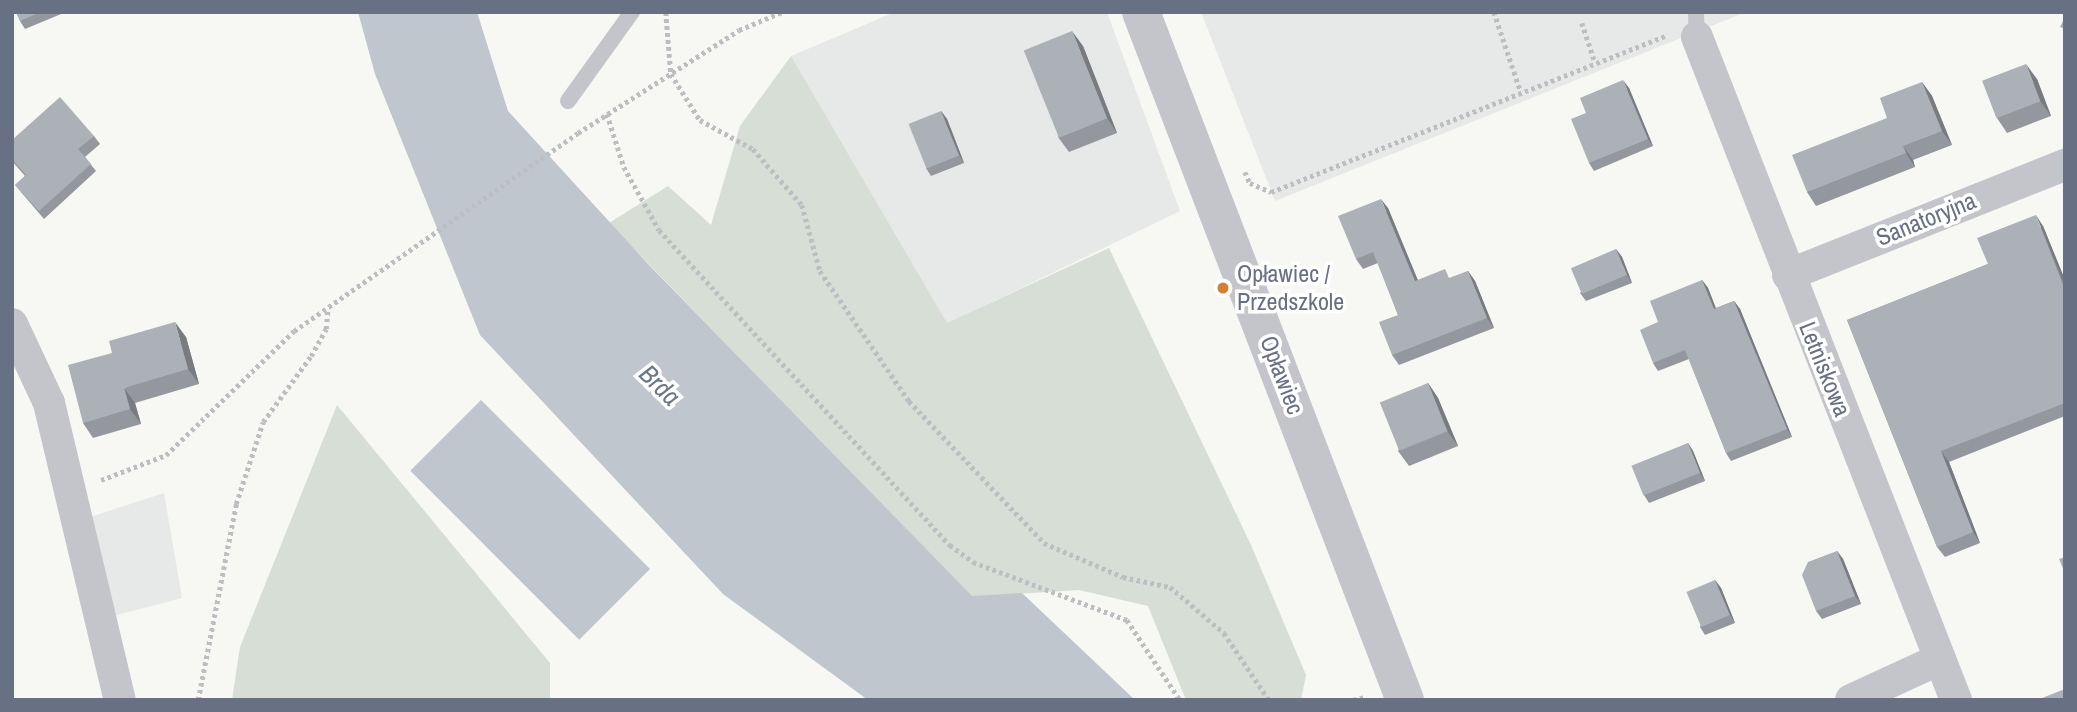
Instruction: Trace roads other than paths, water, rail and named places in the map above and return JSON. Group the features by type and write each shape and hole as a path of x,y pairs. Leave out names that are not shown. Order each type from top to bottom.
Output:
{"street":[{"name":"Opławiec","path":"1141,12 1405,700"},
{"name":"Letniskowa","path":"1695,26 1788,275 1956,700"},
{"name":"Sanatoryjna","path":"1788,275 2065,165"},
{"path":"12,324 21,366 49,403 120,700"},
{"path":"1852,700 1940,660"}],"lane":[{"path":"568,101 632,12"}],"water":[{"name":"Brda","path":"358,12 477,12 508,111 649,265 972,596 1022,593 1135,700 868,700 723,594 480,335 375,74"},
{"path":"481,400 650,569 579,640 410,471"}],"place":[{"name":"Opławiec / Przedszkole","path":"1223,288"}]}
